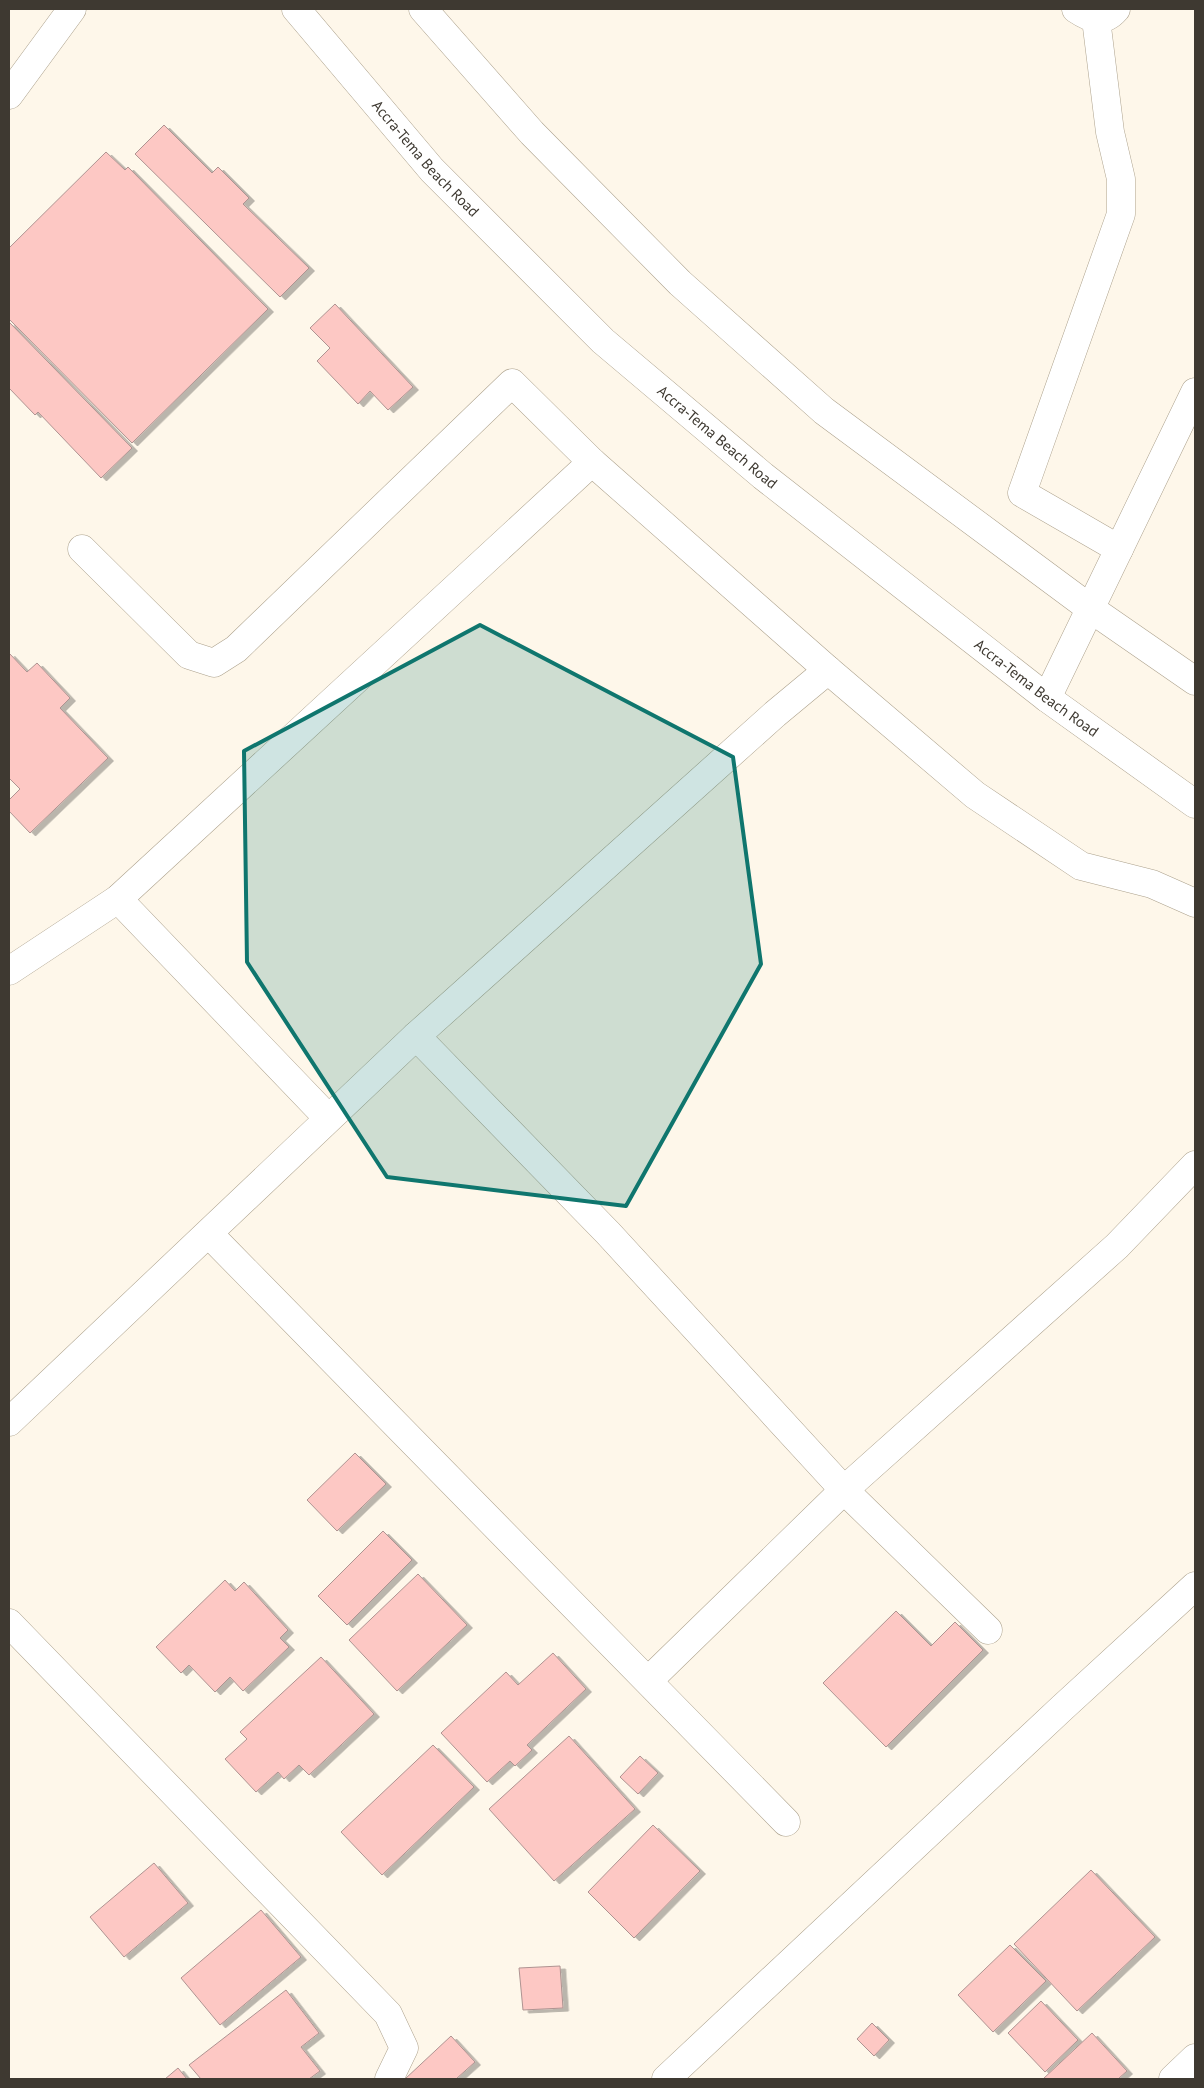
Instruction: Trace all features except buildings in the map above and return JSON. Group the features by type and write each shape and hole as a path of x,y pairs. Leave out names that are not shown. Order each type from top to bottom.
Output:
{"street":[{"path":"9,95 72,9"},
{"name":"Accra-Tema Beach Road","path":"296,9 432,170 603,341 763,476 1047,698 1195,804"},
{"path":"423,9 532,133 688,289 824,411 1091,609 1195,681"},
{"path":"1096,12 1110,132 1121,179 1121,214 1022,493 1119,550"},
{"path":"82,550 189,655 214,662 236,649 512,383 592,462 828,670 975,794 1081,866 1152,884 1195,902"},
{"path":"1047,698 1195,392"},
{"path":"9,970 118,898 592,462"},
{"path":"9,1422 416,1036 775,714 828,670"},
{"path":"118,898 328,1118"},
{"path":"416,1036 608,1233 844,1490 988,1630"},
{"path":"649,1680 844,1490 1116,1246 1195,1165"},
{"path":"209,1234 649,1680 786,1822"},
{"path":"666,2079 1195,1586"},
{"path":"9,1623 388,2014 404,2048 389,2079"},
{"path":"1173,2079 1195,2058"}],"highlighted area":[{"path":"480,625 733,757 761,964 626,1206 387,1177 247,962 244,751"}]}
